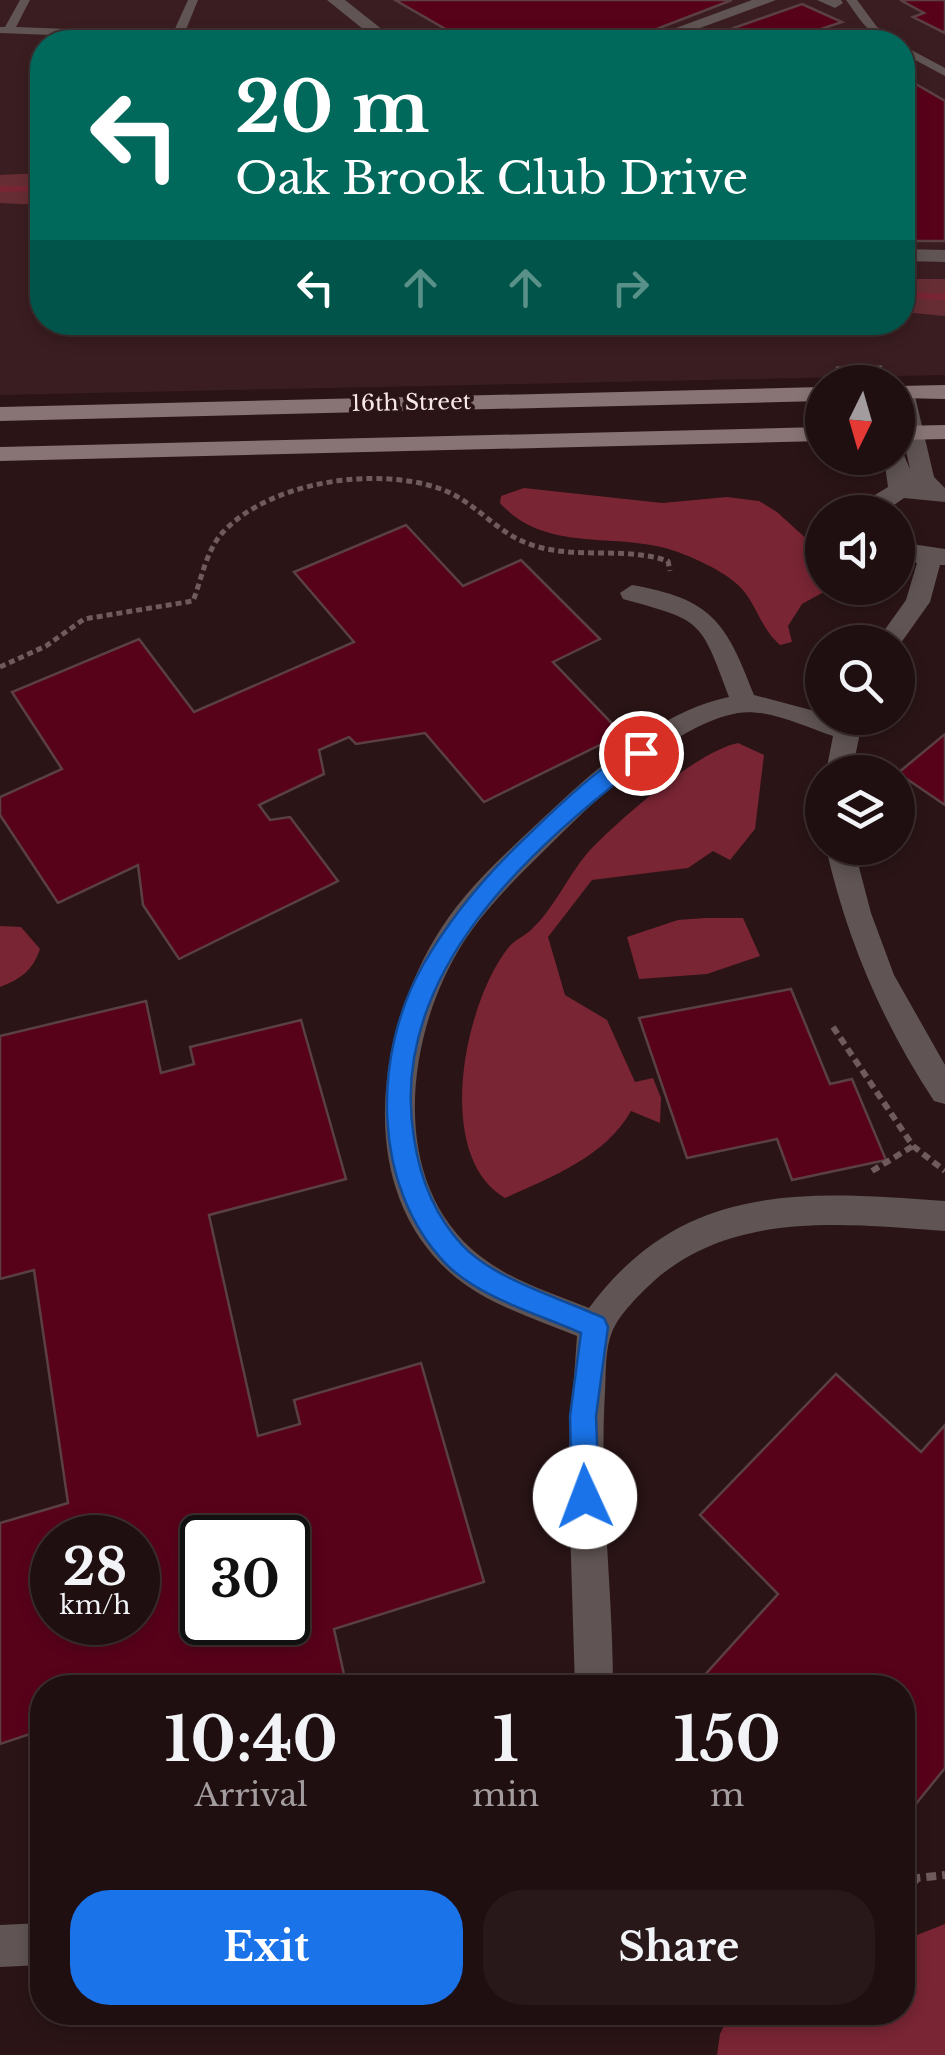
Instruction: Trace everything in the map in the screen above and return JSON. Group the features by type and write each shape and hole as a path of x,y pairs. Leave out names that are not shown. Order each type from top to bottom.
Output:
{"street":[{"path":"335,0 374,30"},
{"path":"682,30 768,0"},
{"path":"915,255 945,256"},
{"path":"915,392 945,392"},
{"name":"16th Street","path":"0,414 805,394"},
{"path":"915,433 945,432"},
{"name":"16th Street","path":"0,454 805,434"},
{"path":"915,459 922,478 939,493"},
{"path":"899,491 900,475"},
{"path":"888,495 899,491 939,493"},
{"path":"902,625 937,570"},
{"path":"632,593 667,598 695,610 711,625 744,703"},
{"path":"595,1327 482,1276 455,1255 418,1203 406,1166 398,1112 408,1040 431,972 498,876 576,802 661,738 702,717 744,703 805,715"},
{"path":"844,865 860,931 874,964 906,1030 945,1091"},
{"path":"593,1675 583,1416 595,1327 614,1295 633,1274 692,1233 771,1214 822,1208 945,1216"},
{"path":"0,1946 30,1945"}],"lane":[{"path":"4,30 25,0"},
{"path":"180,30 193,0"},
{"path":"844,1 875,30"},
{"path":"4,30 30,31"},
{"path":"915,56 945,72"},
{"path":"931,65 945,60"}],"path":[{"path":"0,667 46,646 84,619 193,601 212,547 241,516 270,499 340,482 430,484 469,504 502,533 534,547 583,553 633,552 662,558 668,561 671,574 667,598"},
{"path":"833,1027 913,1146 945,1171"},
{"path":"863,1175 890,1164 913,1146"},
{"path":"915,1881 945,1875"}],"shaded area":[{"path":"0,0 945,0 945,375 915,376 915,365 805,365 805,378 0,395"},
{"path":"30,174 30,204 0,203 0,175"},
{"path":"915,279 945,279 945,316 915,313"},
{"path":"524,488 662,503 727,497 759,501 805,538 805,602 788,626 792,642 780,645 746,594 720,572 664,548 542,530 520,520 500,503 501,496"},
{"path":"738,743 764,755 755,829 730,860 713,851 688,868 592,880 548,937 565,995 607,1020 635,1082 653,1078 661,1098 660,1123 631,1111 592,1153 505,1198 483,1177 469,1149 463,1115 469,1041 492,973 510,945 541,920 583,858 604,836 682,772"},
{"path":"743,918 760,956 707,974 639,979 627,937 678,920"},
{"path":"0,926 21,927 40,949 25,973 0,987"},
{"path":"945,1924 945,2055 717,2055 724,2025 915,2025 915,1936"}],"building":[{"path":"395,0 732,0 654,30 447,30"},
{"path":"900,0 945,0 945,33 913,17 924,13"},
{"path":"802,4 842,22 818,30 728,30"},
{"path":"915,84 945,101 945,241 915,241"},
{"path":"406,525 463,586 521,560 600,639 553,662 622,734 484,802 425,733 356,744 349,737 319,750 324,774 259,805 270,820 290,817 338,881 179,959 143,905 138,865 58,903 0,815 0,797 62,769 12,692 139,639 194,712 354,642 294,572"},
{"path":"945,734 945,805 915,785 915,759"},
{"path":"791,989 830,1084 852,1079 886,1160 792,1180 777,1139 687,1158 639,1018"},
{"path":"146,1001 161,1073 194,1064 190,1047 301,1020 346,1179 209,1215 258,1436 300,1424 294,1400 421,1363 484,1582 334,1629 344,1675 30,1675 30,1734 0,1744 0,1523 68,1503 34,1270 0,1279 0,1036"},
{"path":"836,1374 921,1452 945,1425 945,1768 915,1805 915,1675 705,1675 778,1594 700,1515"}],"waterway":[{"path":"0,189 30,189"},
{"path":"915,296 945,297"}],"route":[{"path":"585,1497 583,1416 595,1327 482,1276 455,1255 433,1228 418,1203 406,1166 398,1112 400,1079 416,1007 431,972 473,907 498,876 576,802 641,753"}]}
